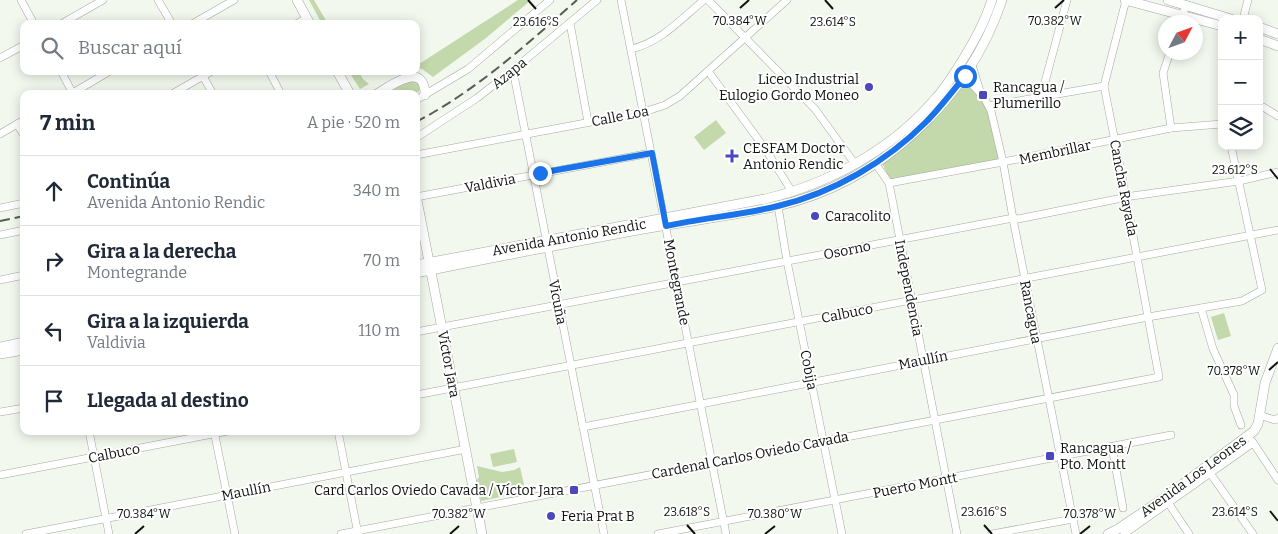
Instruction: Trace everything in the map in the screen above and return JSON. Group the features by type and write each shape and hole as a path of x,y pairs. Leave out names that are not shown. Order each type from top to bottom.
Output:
{"main road":[{"path":"297,0 308,20"},
{"name":"Avenida Antonio Rendic","path":"665,222 790,193 825,179 856,164 871,154 919,116 936,99 979,32 992,0"},
{"name":"Avenida Antonio Rendic","path":"420,266 430,266 665,222 778,206 829,188 875,163 909,138 926,122 972,65 988,38 1002,0"},
{"path":"1126,0 1175,15"},
{"path":"1173,1 1218,15"},
{"path":"1203,23 1218,25"},
{"path":"1263,28 1278,34"},
{"path":"1263,40 1278,46"},
{"path":"339,75 348,90"},
{"path":"384,90 409,77 422,81 425,86 425,95"},
{"name":"Víctor Jara","path":"420,217 482,534"},
{"name":"Avenida Antonio Rendic","path":"420,271 430,266"},
{"path":"0,347 20,343"},
{"name":"Avenida Los Leones","path":"1108,534 1251,440 1258,424 1265,383 1278,348"},
{"path":"0,354 20,351"}],"street":[{"path":"21,0 32,20"},
{"path":"68,20 103,0"},
{"path":"158,0 170,20"},
{"path":"199,20 234,0"},
{"name":"Azapa","path":"420,135 477,98 597,0"},
{"name":"Montegrande","path":"621,0 726,534"},
{"path":"631,49 654,41 704,0"},
{"path":"708,0 815,109 856,164"},
{"name":"Calle Loa","path":"420,154 644,112 665,105 708,71 786,0"},
{"path":"1041,97 1067,0"},
{"name":"Cancha Rayada","path":"1126,0 1104,86 1159,377"},
{"path":"1244,15 1248,0"},
{"name":"Azapa","path":"420,98 472,66 548,1"},
{"path":"1172,13 1173,1"},
{"path":"1182,15 1186,5"},
{"path":"570,23 588,122"},
{"path":"0,58 20,47"},
{"name":"Avenida Antonio Rendic","path":"965,76 963,68 966,54"},
{"path":"1167,60 1163,73 1171,128"},
{"name":"Rancagua","path":"972,65 981,94"},
{"name":"Vicuña","path":"513,70 604,534"},
{"path":"708,71 766,150 789,187 790,193"},
{"path":"63,75 70,90"},
{"path":"77,90 103,75"},
{"path":"178,90 200,75"},
{"path":"203,75 211,90"},
{"path":"271,75 279,90"},
{"name":"Rancagua","path":"965,76 990,106 1003,162 1036,338 1076,534"},
{"path":"990,106 1104,86"},
{"path":"1263,108 1278,116"},
{"path":"0,134 20,123"},
{"name":"Membrillar","path":"889,183 1171,128 1218,124"},
{"path":"1232,150 1252,236"},
{"name":"Valdivia","path":"420,196 652,153"},
{"name":"Independencia","path":"875,163 889,183 957,534"},
{"name":"Osorno","path":"420,331 1126,197 1239,181 1278,172"},
{"path":"0,208 20,204"},
{"name":"Cobija","path":"778,206 787,261 842,534"},
{"name":"Calbuco","path":"420,394 1278,230"},
{"path":"0,235 20,231"},
{"name":"Maullín","path":"583,427 1036,338 1242,301 1262,290 1252,236"},
{"path":"0,280 20,276"},
{"path":"1201,308 1213,349 1234,395 1234,406 1241,425"},
{"name":"Cardenal Carlos Oviedo Cavada","path":"341,534 358,533 712,462 1159,377"},
{"path":"0,412 20,409"},
{"path":"1260,415 1275,420 1278,418"},
{"path":"90,435 109,534"},
{"name":"Calbuco","path":"0,475 200,435"},
{"path":"215,435 235,534"},
{"path":"339,435 358,533"},
{"name":"Puerto Montt","path":"658,534 1171,435"},
{"path":"1251,440 1278,480"},
{"name":"Avenida Los Leones","path":"1124,534 1169,504 1251,440"},
{"path":"1112,447 1124,508"},
{"name":"Maullín","path":"26,534 466,449"},
{"path":"1210,473 1253,534"},
{"path":"1169,504 1189,534"},
{"path":"992,534 1073,519"}],"green space":[{"path":"309,0 314,0 326,20 320,20"},
{"path":"518,0 531,0 486,38 433,77 420,69 420,63"},
{"path":"351,75 360,75 369,84 360,89"},
{"path":"408,80 418,82 419,85 419,90 392,90"},
{"path":"965,80 987,107 1000,160 890,180 882,163"},
{"path":"716,120 726,133 704,150 694,137"},
{"path":"1224,313 1231,336 1218,340 1211,317"},
{"path":"514,449 517,462 493,467 490,454"},
{"path":"477,466 502,472 520,467 524,492 481,501 477,480 479,477"}],"railway":[{"path":"420,120 460,96 500,66 577,0"},
{"path":"0,221 20,217"}],"place":[{"name":"Liceo Industrial Eulogio Gordo Moneo","path":"869,87"},
{"name":"Rancagua / Plumerillo","path":"983,95"},
{"name":"CESFAM Doctor Antonio Rendic","path":"732,156"},
{"name":"Caracolito","path":"815,216"},
{"name":"Rancagua / Pto. Montt","path":"1050,456"},
{"name":"Card Carlos Oviedo Cavada / Víctor Jara","path":"574,490"},
{"name":"Feria Prat B","path":"551,516"}],"route":[{"path":"540,173 652,153 666,226 778,206 843,182 875,163 909,138 926,122 965,76"}]}
